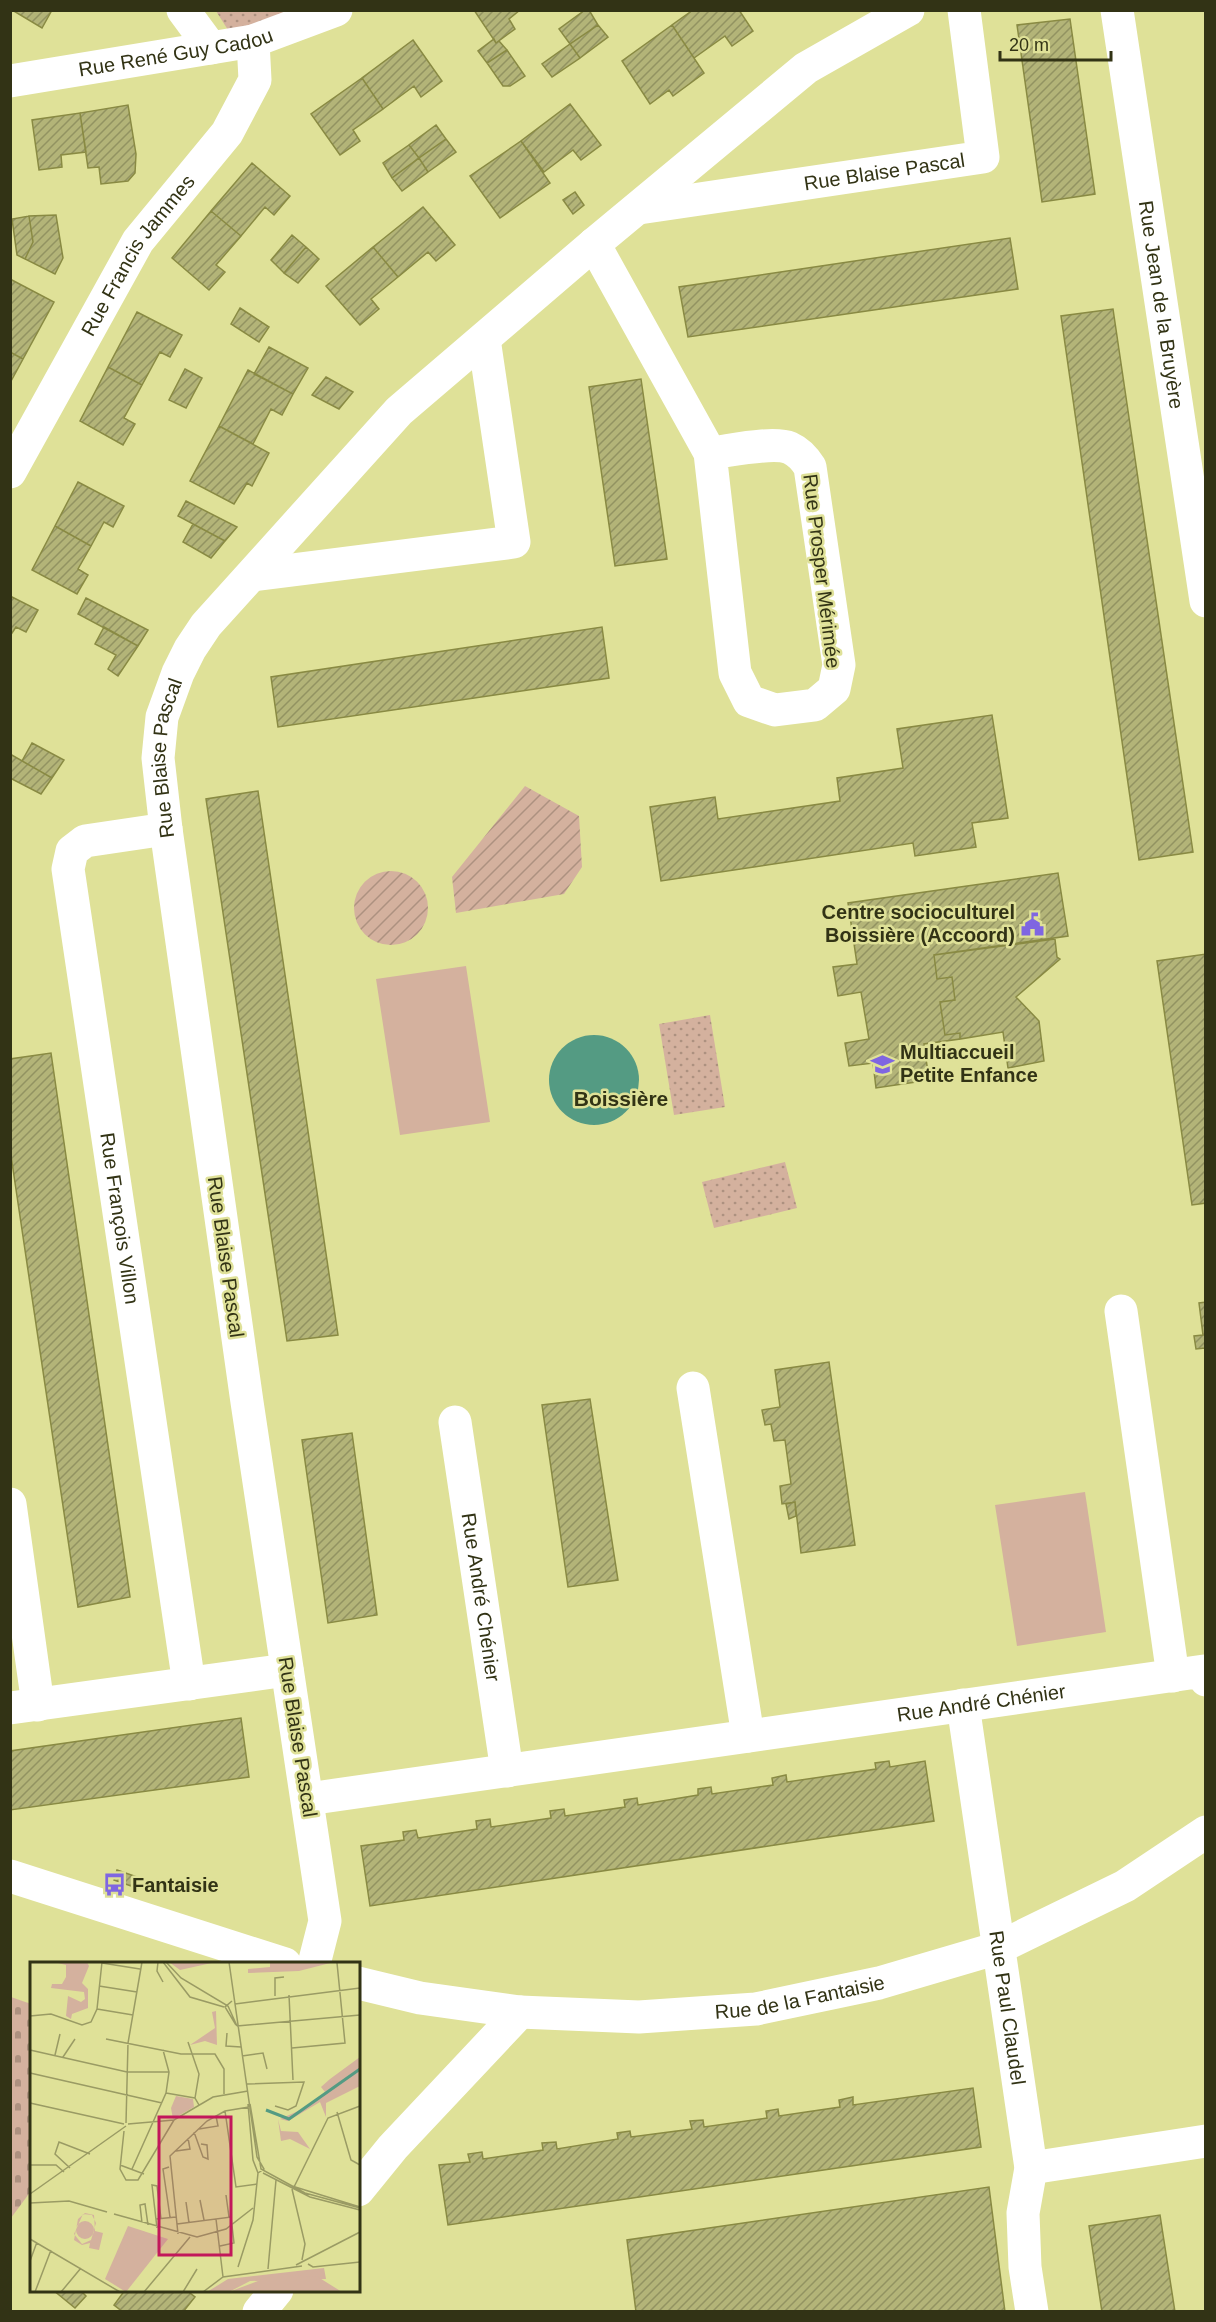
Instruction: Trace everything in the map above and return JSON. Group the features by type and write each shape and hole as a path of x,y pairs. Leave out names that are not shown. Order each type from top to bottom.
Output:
{"street":[{"path":"183,10 211,48"},
{"name":"Rue René Guy Cadou","path":"10,81 253,41 336,10"},
{"name":"Rue Blaise Pascal","path":"315,1962 325,1921 166,830 158,758 162,717 178,674 190,649 206,625 399,411 594,244 806,68 908,10"},
{"name":"Rue Blaise Pascal","path":"639,208 983,157 964,10"},
{"name":"Rue Jean de la Bruyère","path":"1117,10 1206,601"},
{"name":"Rue Francis Jammes","path":"10,472 138,240 226,133 255,80 253,41"},
{"name":"Rue Prosper Mérimée","path":"594,244 710,453 735,674 749,701 775,710 815,705 834,690 839,665 810,467 803,456 789,447 774,446 710,453"},
{"path":"253,575 514,542 484,339"},
{"name":"Rue François Villon","path":"166,830 85,841 72,851 68,869 189,1684"},
{"path":"1121,1311 1173,1676"},
{"path":"693,1388 748,1736"},
{"name":"Rue André Chénier","path":"455,1422 507,1771"},
{"path":"10,1504 24,1706 287,1670"},
{"name":"Rue André Chénier","path":"308,1799 1204,1671 1206,1680"},
{"name":"Rue Paul Claudel","path":"963,1705 1031,2168 1023,2213 1025,2267 1032,2312"},
{"name":"Rue de la Fantaisie","path":"360,1983 420,1998 520,2012 639,2017 756,2009 879,1983 998,1948 1125,1886 1206,1832"},
{"path":"10,1876 281,1962"},
{"path":"360,2188 393,2147 520,2012"},
{"path":"1031,2168 1206,2141"},
{"path":"260,2312 275,2292"}],"green space":[{"path":"216,11 335,11 228,30"},
{"path":"525,786 579,816 582,867 564,894 456,913 452,877"},
{"path":"391,871 405,874 417,882 425,894 428,908 425,922 417,934 405,942 391,945 377,942 365,934 357,922 354,908 357,894 365,882 377,874"},
{"path":"466,966 490,1122 400,1135 376,979"},
{"path":"710,1015 725,1107 674,1115 659,1024"},
{"path":"785,1162 797,1208 714,1228 702,1182"},
{"path":"1085,1492 1106,1632 1017,1646 995,1505"},
{"path":"11,1997 30,2004 30,2192 11,2218"}],"shaded area":[{"path":"594,1035 611,1039 626,1048 635,1063 639,1080 635,1097 626,1112 611,1121 594,1125 577,1121 562,1112 553,1097 549,1080 553,1063 562,1048 577,1039"}],"building":[{"path":"12,10 52,10 42,28"},
{"path":"474,10 520,10 509,19 515,29 496,43"},
{"path":"585,10 589,10 598,25 570,44 559,29"},
{"path":"693,10 739,10 753,31 732,46 725,36 694,58 672,25"},
{"path":"1070,19 1095,194 1042,202 1017,25"},
{"path":"598,25 608,37 580,58 570,44"},
{"path":"672,25 704,73 673,96 669,90 650,104 622,61"},
{"path":"494,39 507,50 487,63 478,51"},
{"path":"413,40 442,81 421,97 414,86 383,109 362,78"},
{"path":"570,44 580,58 552,77 542,64"},
{"path":"507,50 525,76 510,86 503,86 487,63"},
{"path":"362,78 383,109 353,130 360,141 340,155 311,114"},
{"path":"570,104 601,145 581,160 573,150 544,172 521,141"},
{"path":"128,105 136,154 135,173 128,181 101,184 99,167 88,168 80,113"},
{"path":"80,113 86,152 61,155 62,167 39,170 32,120"},
{"path":"436,125 446,139 419,158 409,145"},
{"path":"446,139 456,152 428,172 419,158"},
{"path":"521,141 550,183 500,218 470,176"},
{"path":"409,145 419,158 392,178 383,163"},
{"path":"419,158 428,172 402,191 392,178"},
{"path":"252,163 290,196 274,215 265,207 241,236 211,211"},
{"path":"575,192 584,205 573,214 563,200"},
{"path":"423,207 455,245 436,261 428,252 398,277 373,247"},
{"path":"211,211 241,236 216,265 225,272 209,290 172,258"},
{"path":"56,215 63,258 55,274 25,259 33,242 29,216"},
{"path":"29,216 33,242 25,259 17,255 12,219"},
{"path":"292,235 306,247 284,273 271,260"},
{"path":"1010,238 1018,289 688,337 679,287"},
{"path":"306,247 319,259 298,283 284,273"},
{"path":"373,247 398,277 371,299 379,309 360,325 326,286"},
{"path":"10,279 54,302 23,359 10,352"},
{"path":"240,308 269,327 259,342 231,324"},
{"path":"1113,309 1193,852 1139,860 1061,316"},
{"path":"137,312 182,335 170,357 160,352 142,385 108,367"},
{"path":"269,347 308,368 293,394 254,374"},
{"path":"10,352 23,359 10,383"},
{"path":"108,367 142,385 124,418 135,424 123,445 80,421"},
{"path":"185,369 202,378 186,408 169,400"},
{"path":"248,370 293,394 282,415 271,409 253,444 219,426"},
{"path":"326,377 353,392 339,409 312,395"},
{"path":"641,379 667,559 615,566 589,387"},
{"path":"219,426 269,453 252,486 247,483 234,504 190,481"},
{"path":"78,482 124,506 113,527 104,522 91,546 55,526"},
{"path":"186,501 237,527 225,541 178,516"},
{"path":"193,524 225,541 211,558 183,542"},
{"path":"55,526 91,546 78,569 88,575 77,594 32,570"},
{"path":"10,596 38,610 26,632 16,627 10,636"},
{"path":"86,598 148,630 138,646 78,614"},
{"path":"104,627 138,646 118,676 108,669 116,655 95,644"},
{"path":"602,627 609,678 278,727 271,677"},
{"path":"992,715 1008,818 972,823 976,847 915,856 913,843 661,881 650,807 715,797 718,819 840,801 837,778 903,768 897,729"},
{"path":"32,743 64,760 52,778 22,761"},
{"path":"10,754 52,778 41,794 10,778"},
{"path":"258,791 338,1335 287,1341 206,799"},
{"path":"1058,873 1068,936 934,955 937,979 952,977 955,1000 940,1002 945,1035 960,1033 960,1039 924,1044 929,1080 876,1088 873,1063 849,1066 845,1043 869,1039 861,992 838,996 833,967 857,964 848,903"},
{"path":"1055,939 1057,957 1060,959 1016,997 1039,1021 1044,1061 1008,1068 1003,1032 960,1039 960,1033 945,1035 940,1002 955,1000 952,977 937,979 934,955"},
{"path":"1206,954 1206,1203 1192,1205 1157,961"},
{"path":"51,1053 130,1597 78,1607 10,1149 10,1059"},
{"path":"1206,1302 1206,1352 1205,1348 1196,1349 1194,1336 1203,1335 1199,1303"},
{"path":"829,1362 855,1545 801,1553 795,1502 782,1504 780,1486 791,1484 785,1440 774,1441 771,1424 765,1425 762,1410 780,1407 775,1370"},
{"path":"590,1399 618,1580 568,1587 542,1405"},
{"path":"352,1433 377,1615 328,1623 302,1440"},
{"path":"795,1502 796,1516 789,1519 786,1504"},
{"path":"241,1718 249,1777 10,1810 10,1751"},
{"path":"889,1761 890,1767 925,1761 934,1821 370,1906 361,1846 404,1840 403,1832 416,1830 418,1838 477,1829 476,1821 490,1819 491,1827 551,1818 550,1811 564,1809 565,1816 625,1807 624,1800 637,1798 638,1805 698,1795 698,1789 711,1787 712,1794 773,1785 772,1778 786,1775 787,1782 876,1769 875,1763"},
{"path":"117,1870 137,1877 134,1887 114,1880"},
{"path":"973,2088 981,2147 448,2225 439,2165 470,2162 468,2154 482,2152 483,2159 543,2150 542,2143 556,2142 557,2149 618,2139 617,2133 630,2131 631,2137 692,2129 690,2121 703,2120 704,2127 767,2118 766,2111 778,2109 779,2116 840,2107 839,2100 853,2097 853,2105"},
{"path":"989,2187 1005,2312 636,2312 627,2240"},
{"path":"1160,2215 1175,2312 1102,2312 1089,2226"},
{"path":"55,2292 82,2292 86,2296 75,2308"},
{"path":"124,2292 189,2292 195,2297 183,2312 123,2312 114,2305"}],"place":[{"name":"Centre socioculturel Boissière (Accoord)","path":"1033,924"},
{"name":"Multiaccueil Petite Enfance","path":"882,1064"},
{"name":"Fantaisie","path":"114,1885"}],"district":[{"name":"Boissière","path":"621,1098"}]}
